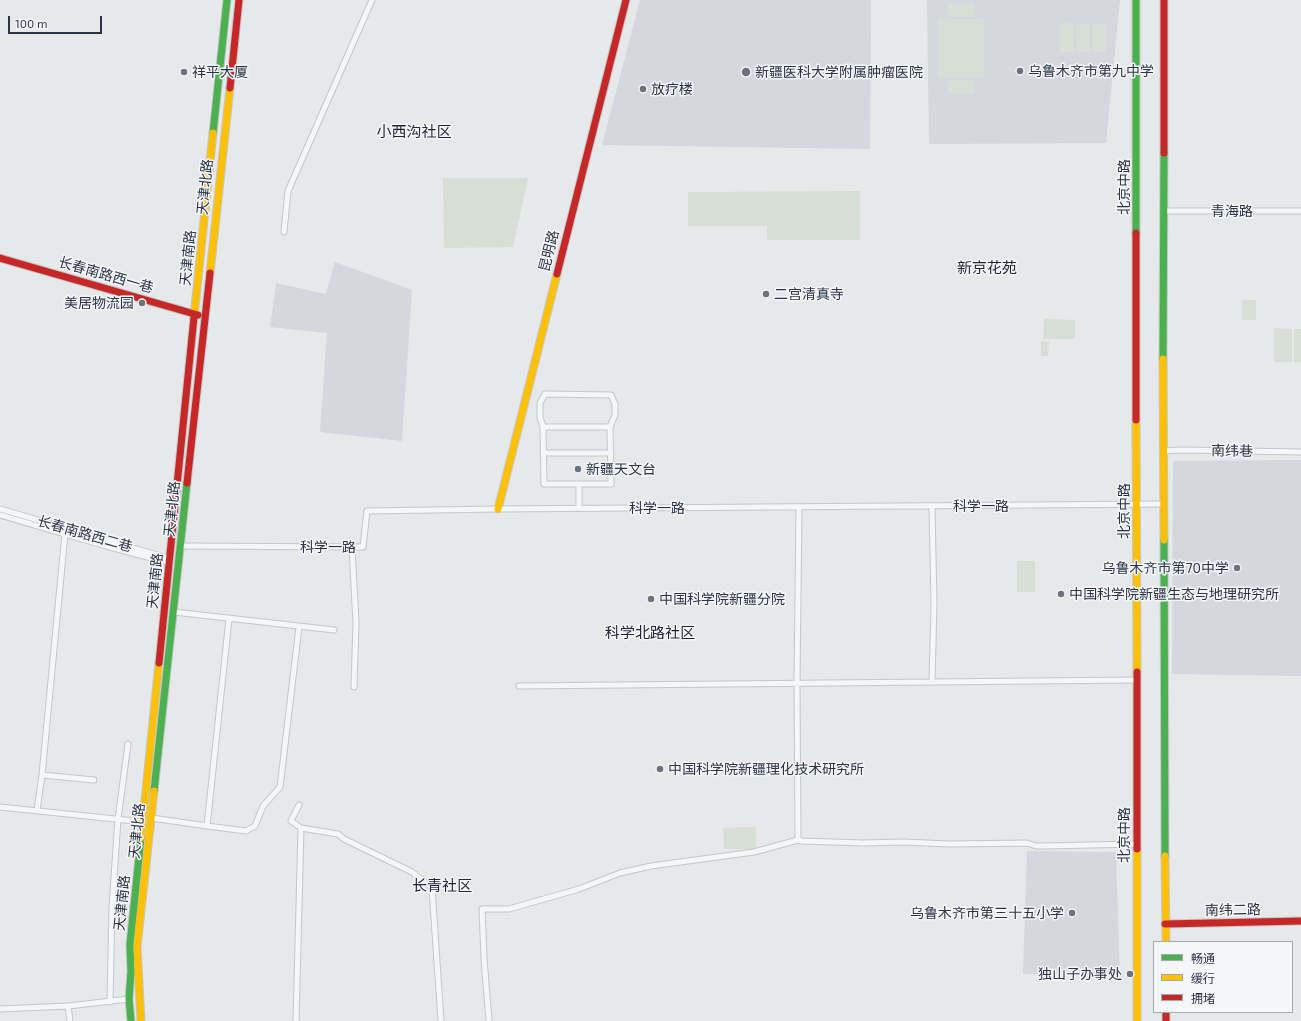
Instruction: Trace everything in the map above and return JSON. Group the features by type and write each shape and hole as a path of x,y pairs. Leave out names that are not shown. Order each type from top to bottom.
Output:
{"street":[{"name":"天津南路","path":"131,1021 129,999 131,972 130,944 144,822 227,0"},
{"name":"天津北路","path":"141,1021 137,946 172,633 204,316 239,0"},
{"path":"284,232 288,191 372,0"},
{"name":"昆明路","path":"498,509 626,0"},
{"name":"北京中路","path":"1136,0 1137,1021"},
{"path":"1164,0 1163,504 1166,941"},
{"name":"青海路","path":"1164,211 1301,212"},
{"name":"长春南路西一巷","path":"0,258 204,316"},
{"path":"546,394 612,395 615,404 615,415 610,427 611,484 544,484 543,428 540,417 540,404 546,394"},
{"path":"543,428 610,427"},
{"name":"南纬巷","path":"1163,451 1301,452"},
{"path":"544,453 611,453"},
{"path":"181,460 190,460"},
{"path":"579,484 579,508"},
{"name":"科学一路","path":"181,546 363,547 367,511 1163,504"},
{"path":"932,506 934,604 932,682"},
{"path":"798,840 797,683 799,507"},
{"name":"长春南路西二巷","path":"0,509 170,561"},
{"name":"长春南路西二巷","path":"0,515 65,534 170,561"},
{"path":"37,811 42,775 65,534"},
{"path":"352,547 356,623 354,687"},
{"path":"174,612 334,630"},
{"path":"207,826 229,619"},
{"path":"152,818 246,831 255,826 263,806 280,787 299,627"},
{"path":"162,633 172,633"},
{"path":"519,686 1137,680"},
{"path":"110,1002 112,907 118,819 128,744"},
{"path":"42,775 94,780"},
{"path":"299,805 291,821 301,828 338,834 344,839 412,872 432,888 442,1021"},
{"path":"0,807 144,822"},
{"path":"296,1021 301,828"},
{"path":"489,1021 482,909 509,909 579,889 620,873 632,870 754,852 798,840 863,843 1027,843 1036,846 1137,844"},
{"name":"南纬二路","path":"1165,924 1301,921"},
{"path":"0,1009 68,1006 129,999"},
{"path":"68,1006 70,1021"}],"shaded area":[{"name":"新疆医科大学附属肿瘤医院","path":"640,0 871,0 870,149 602,145"},
{"name":"乌鲁木齐市第九中学","path":"927,0 1120,0 1106,143 929,144"},
{"path":"974,3 974,17 948,17 948,4"},
{"path":"938,19 984,19 984,77 938,77"},
{"path":"1059,23 1074,23 1074,52 1059,52"},
{"path":"1075,24 1090,24 1090,52 1076,52"},
{"path":"1092,24 1106,24 1106,52 1092,52"},
{"path":"948,80 974,80 974,94 948,94"},
{"path":"443,178 528,178 513,247 444,248"},
{"path":"860,191 860,240 767,240 767,226 688,226 688,192"},
{"path":"335,262 412,290 402,441 320,432 327,333 270,327 276,283 326,294"},
{"path":"1242,300 1256,300 1256,320 1242,320"},
{"path":"1044,319 1075,320 1075,339 1043,339"},
{"path":"1274,328 1292,329 1292,362 1274,362"},
{"path":"1294,329 1301,329 1301,362 1294,362"},
{"path":"1041,341 1049,342 1048,356 1041,356"},
{"name":"乌鲁木齐市第70中学","path":"1301,460 1301,676 1172,674 1173,461"},
{"path":"1017,561 1035,561 1035,592 1017,592"},
{"path":"756,827 756,849 724,849 723,828"},
{"name":"乌鲁木齐市第三十五小学","path":"1027,851 1116,852 1120,977 1023,974"}],"traffic: fast":[{"path":"213,133 227,0"},
{"path":"1136,0 1136,233"},
{"path":"1163,359 1164,153"},
{"path":"154,791 187,483"},
{"path":"1164,540 1165,856"},
{"path":"131,1021 129,999 131,972 130,944 141,838"}],"traffic: slow":[{"path":"210,273 230,88"},
{"path":"194,317 213,133"},
{"path":"498,509 557,274"},
{"path":"1163,359 1164,540"},
{"path":"1136,420 1137,672"},
{"path":"141,838 159,663"},
{"path":"141,1021 137,947 154,791"},
{"path":"1137,849 1137,1021"},
{"path":"1165,856 1166,941"}],"traffic: jam":[{"path":"230,88 239,0"},
{"path":"557,274 626,0"},
{"path":"1164,0 1164,153"},
{"path":"1136,233 1136,420"},
{"path":"0,258 198,315"},
{"path":"187,483 210,273"},
{"path":"159,663 194,317"},
{"path":"1137,672 1137,849"},
{"path":"1165,924 1301,921"},
{"path":"1166,1013 1166,1021"}],"place":[{"name":"乌鲁木齐市第九中学","path":"1020,71"},
{"name":"祥平大厦","path":"184,72"},
{"name":"新疆医科大学附属肿瘤医院","path":"746,72"},
{"name":"放疗楼","path":"643,89"},
{"name":"二宫清真寺","path":"766,294"},
{"name":"美居物流园","path":"142,303"},
{"name":"新疆天文台","path":"578,469"},
{"name":"乌鲁木齐市第70中学","path":"1237,568"},
{"name":"中国科学院新疆生态与地理研究所","path":"1061,594"},
{"name":"中国科学院新疆分院","path":"651,599"},
{"name":"中国科学院新疆理化技术研究所","path":"660,769"},
{"name":"乌鲁木齐市第三十五小学","path":"1072,913"},
{"name":"独山子办事处","path":"1130,974"}],"district":[{"name":"小西沟社区","path":"414,132"},
{"name":"新京花苑","path":"987,268"},
{"name":"科学北路社区","path":"650,633"},
{"name":"长青社区","path":"442,886"}]}
